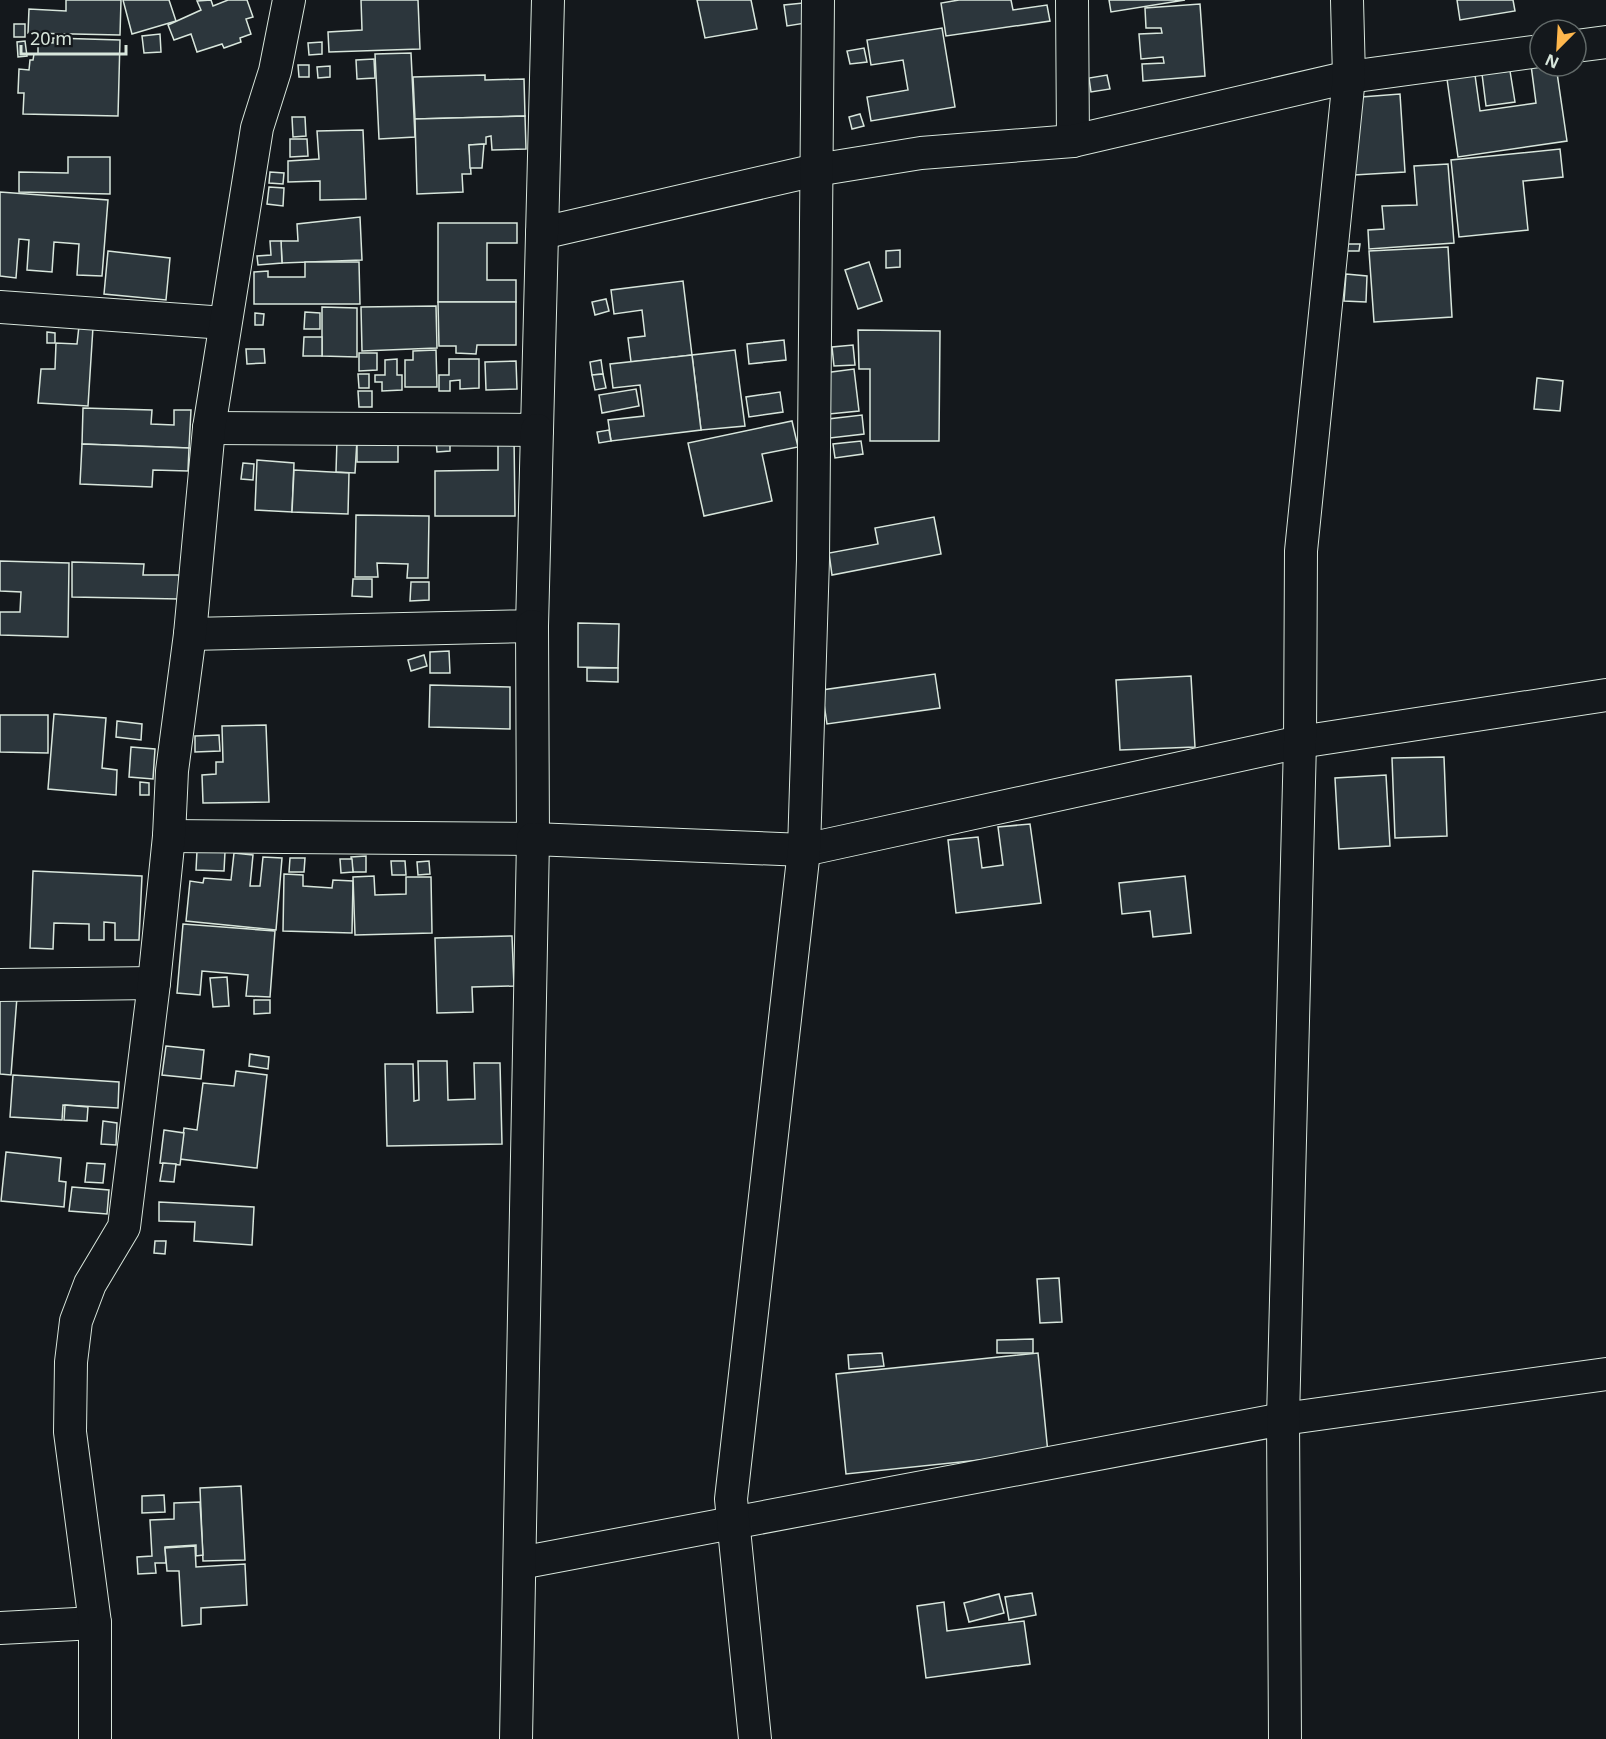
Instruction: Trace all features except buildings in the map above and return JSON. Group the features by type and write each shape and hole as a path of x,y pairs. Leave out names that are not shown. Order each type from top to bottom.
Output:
{"street":[{"path":"97,1738 95,1623 70,1432 71,1362 76,1321 90,1284 124,1227 154,983 169,836 172,771 190,634 209,428 257,128 275,71 289,0"},
{"path":"516,1739 533,839 532,626 548,0"},
{"path":"754,1739 730,1499 804,850 813,559 818,0"},
{"path":"1072,0 1073,141"},
{"path":"1285,1739 1283,1419 1300,742 1300,551 1349,78 1347,0"},
{"path":"1588,44 1606,42"},
{"path":"542,232 816,170 921,153 1073,141 1349,78 1528,53"},
{"path":"0,307 225,323"},
{"path":"209,428 537,430"},
{"path":"190,634 532,626"},
{"path":"169,836 533,839 804,850 1300,742 1606,695"},
{"path":"0,985 154,983"},
{"path":"520,1563 1283,1419 1606,1374"},
{"path":"0,1628 95,1623"}]}
